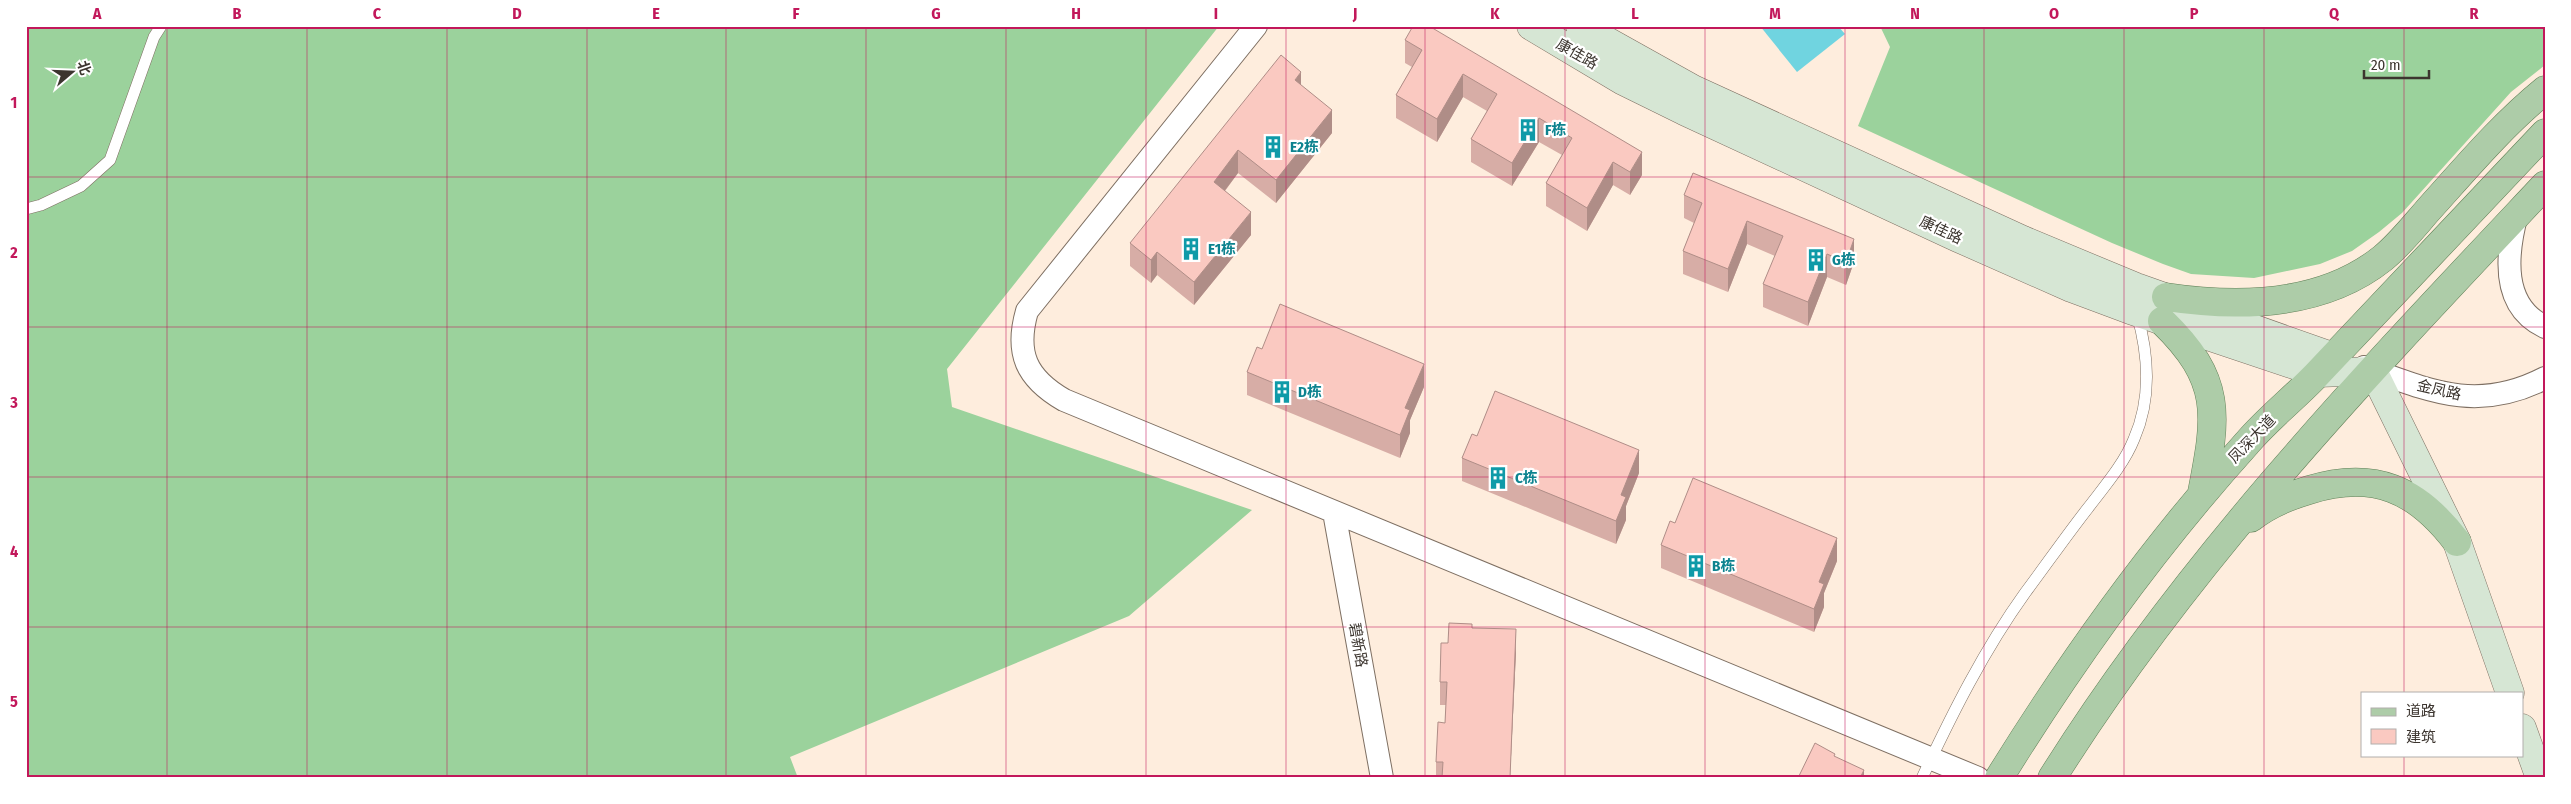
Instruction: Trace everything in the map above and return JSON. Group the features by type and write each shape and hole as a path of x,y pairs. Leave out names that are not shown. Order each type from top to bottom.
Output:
{"main road":[{"path":"2202,495 2214,434 2212,401 2202,371 2164,309 2272,302 2331,287 2359,275 2395,247 2515,114 2545,90"},
{"name":"凤深大道","path":"1999,778 2082,651 2135,578 2202,495 2248,441 2326,365 2545,133"},
{"path":"2052,778 2119,677 2222,541 2373,371 2545,185"},
{"path":"2222,541 2255,515 2292,495 2333,482 2362,481 2391,487 2417,500 2440,519 2457,542"}],"street":[{"path":"1256,26 1027,311 1022,332 1023,353 1036,379 1045,390 1064,400 1334,512 1927,768 1978,778"},
{"name":"康佳路","path":"1531,26 1614,76 1684,112 2014,263 2136,312 2164,309"},
{"name":"康佳路","path":"1580,26 1702,93 2023,240 2136,287 2164,309 2326,365 2373,371"},
{"path":"2517,214 2509,248 2512,291 2517,304 2526,315 2545,327"},
{"path":"2373,371 2457,542 2510,692"},
{"name":"金凤路","path":"2373,371 2438,391 2482,397 2514,392 2545,378"},
{"name":"碧新路","path":"1334,512 1382,778"},
{"path":"2524,734 2540,778"}],"lane":[{"path":"26,209 41,205 81,186 110,160 154,37 161,26"},
{"path":"1927,768 1989,647 2058,547 2118,468 2134,440 2144,409 2148,376 2145,344 2136,312"}],"green space":[{"path":"26,26 1219,26 947,369 952,407 1252,510 1129,616 790,757 798,778 26,778"},
{"path":"1880,26 2545,26 2545,65 2511,92 2402,213 2379,232 2352,251 2320,264 2254,278 2191,274 2163,264 2112,243 1858,126 1890,47"}],"water":[{"path":"1760,26 1838,26 1845,34 1797,72"}],"building":[{"path":"1413,26 1429,26 1642,152 1630,172 1613,162 1587,208 1546,183 1572,138 1539,118 1512,163 1471,139 1497,94 1463,74 1437,119 1396,95 1422,50 1405,40"},
{"path":"1281,55 1301,72 1295,80 1332,110 1276,180 1238,150 1214,182 1251,212 1194,282 1157,252 1151,260 1130,243"},
{"path":"1693,173 1854,239 1846,262 1827,254 1808,302 1763,284 1783,236 1747,221 1728,269 1683,251 1702,203 1684,195"},
{"path":"1280,304 1424,364 1405,408 1410,410 1400,435 1247,372 1257,347 1262,349"},
{"path":"1495,391 1639,450 1621,495 1626,497 1616,521 1462,458 1472,434 1477,436"},
{"path":"1693,478 1837,538 1819,582 1824,584 1814,609 1661,545 1670,521 1675,523"},
{"path":"1449,623 1472,624 1472,628 1516,629 1510,778 1442,778 1443,762 1436,762 1438,722 1445,723 1447,682 1440,682 1441,643 1448,643"},
{"path":"1815,743 1835,754 1834,756 1864,770 1860,778 1798,778"}],"place":[{"name":"F栋","path":"1528,130"},
{"name":"E2栋","path":"1273,147"},
{"name":"E1栋","path":"1191,249"},
{"name":"G栋","path":"1816,260"},
{"name":"D栋","path":"1282,392"},
{"name":"C栋","path":"1498,478"},
{"name":"B栋","path":"1696,566"}]}
